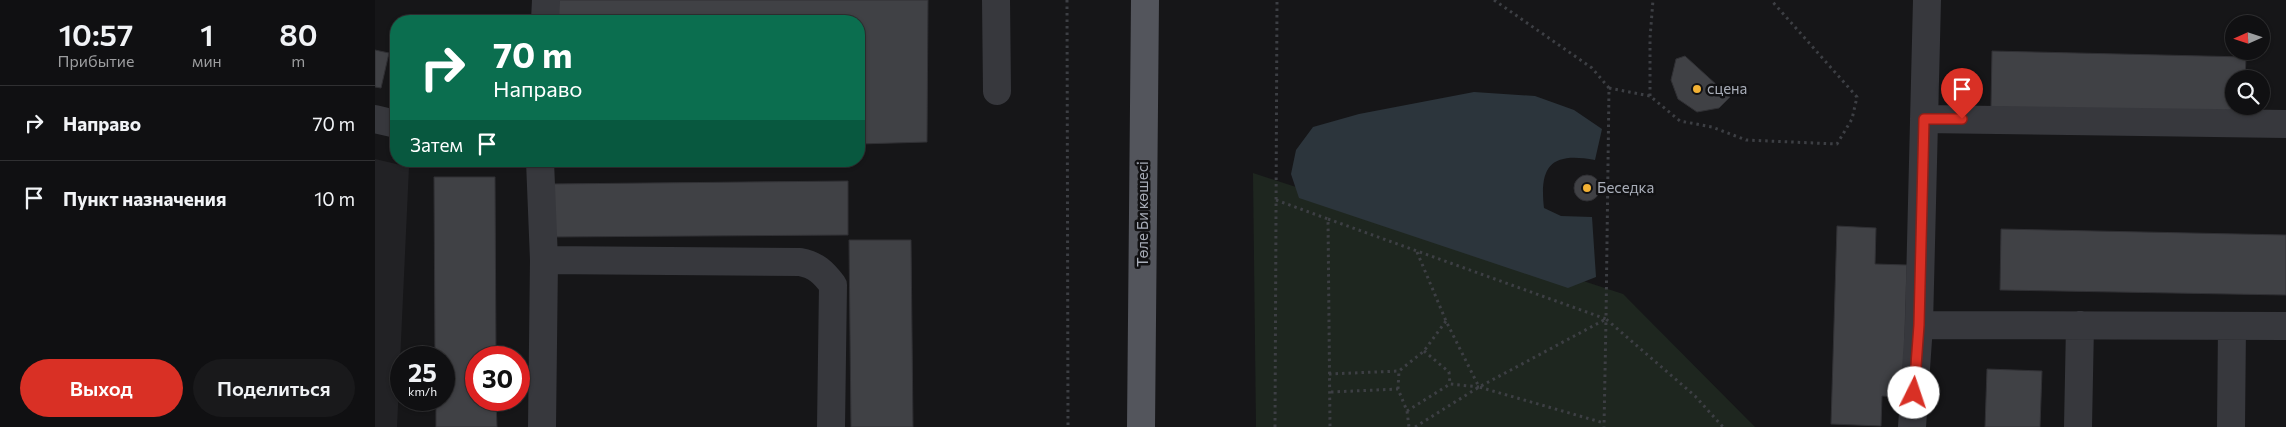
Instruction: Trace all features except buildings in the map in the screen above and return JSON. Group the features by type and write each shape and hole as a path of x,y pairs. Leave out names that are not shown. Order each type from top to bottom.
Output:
{"main road":[{"name":"Төле Би көшесі","path":"1141,427 1145,0"}],"street":[{"path":"545,15 546,0"},
{"path":"996,0 997,91"},
{"path":"1912,427 1919,325 1927,0"},
{"path":"375,119 390,123"},
{"path":"1924,119 2286,124"},
{"path":"540,167 544,260 543,427"},
{"path":"544,260 800,262 813,265 824,272 833,285 831,427"},
{"path":"1919,325 2286,326"},
{"path":"2077,427 2080,325"},
{"path":"2231,427 2232,326"}],"path":[{"path":"1067,0 1068,427"},
{"path":"1275,427 1277,0"},
{"path":"1494,0 1592,68 1609,88 1650,96 1680,121 1712,127 1746,140 1837,144 1852,119 1857,97 1771,0"},
{"path":"1650,96 1650,38 1653,0"},
{"path":"1407,411 1450,384 1479,387 1604,425 1609,88"},
{"path":"1276,200 1606,318 1695,396 1723,427"},
{"path":"1329,219 1330,427"},
{"path":"1417,251 1446,320 1479,387"},
{"path":"1415,427 1479,387 1606,318"},
{"path":"1329,374 1399,371 1424,351 1446,320"},
{"path":"1424,351 1449,372 1450,384"},
{"path":"1399,371 1398,389 1407,411 1409,427"},
{"path":"1331,392 1398,389"}],"shaded area":[{"path":"1474,92 1535,96 1574,110 1602,129 1595,160 1568,158 1559,160 1551,165 1544,181 1543,193 1544,208 1561,216 1592,217 1596,277 1568,288 1299,198 1291,174 1296,150 1313,127 1359,114"},
{"path":"375,159 390,163 390,167 409,167 401,346 390,346 390,411 398,411 397,427 375,427"},
{"path":"1253,173 1623,294 1755,427 1256,427"}],"place":[{"name":"сцена","path":"1697,89"},
{"name":"Беседка","path":"1587,188"}],"route":[{"path":"1914,393 1919,325 1924,119 1962,119"}]}
